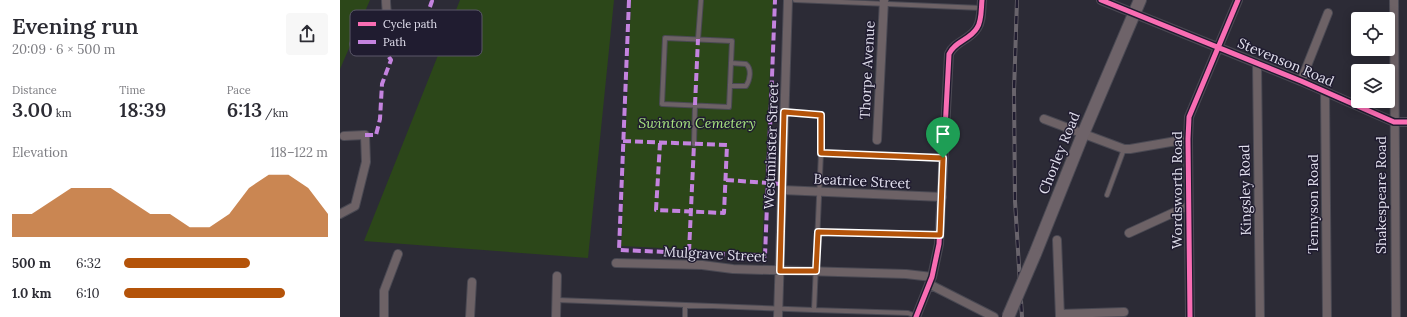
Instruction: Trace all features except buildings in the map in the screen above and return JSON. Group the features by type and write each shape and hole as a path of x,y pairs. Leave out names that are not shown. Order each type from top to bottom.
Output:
{"main road":[{"name":"Chorley Road","path":"1008,317 1140,0"}],"street":[{"path":"386,0 386,10"},
{"name":"Westminster Street","path":"778,313 788,0"},
{"name":"Stevenson Road","path":"1101,0 1301,81 1394,122 1407,122"},
{"name":"Wordsworth Road","path":"1190,317 1188,206 1189,117 1217,47 1238,0"},
{"name":"Shakespeare Road","path":"1394,0 1396,317"},
{"name":"Thorpe Avenue","path":"877,140 884,2"},
{"path":"917,316 931,280 940,235 949,54 952,47 978,28 981,4"},
{"path":"1301,81 1328,13"},
{"name":"Kingsley Road","path":"1257,63 1260,317"},
{"name":"Tennyson Road","path":"1325,92 1327,317"},
{"path":"1044,119 1124,149 1188,139"},
{"path":"340,214 355,206 366,162 365,135 344,136"},
{"name":"Beatrice Street","path":"782,190 942,197"},
{"path":"1129,233 1188,206"},
{"path":"1057,240 1060,316 1103,315 1124,312"},
{"path":"384,317 384,291 398,254"},
{"name":"Mulgrave Street","path":"622,272 619,263 702,265 733,269 780,271 816,271 931,280 994,317"},
{"path":"556,317 557,276"},
{"path":"470,317 472,282"}],"lane":[{"path":"698,40 701,0"},
{"path":"795,0 981,4"},
{"path":"665,38 698,40 732,41 729,107 662,104 665,38"},
{"path":"730,86 746,86 749,79 750,70 746,64 731,63"},
{"path":"694,144 695,105"},
{"path":"784,112 821,115 821,153 814,310"},
{"path":"1106,195 1124,149"},
{"path":"821,153 943,158"},
{"path":"818,232 940,235"},
{"path":"557,300 685,305 778,313 814,310 908,313 917,316"},
{"path":"685,305 685,317"}],"green space":[{"path":"340,0 370,0 366,10 350,10 350,46 340,69"},
{"path":"460,0 614,0 588,258 364,241 438,56 482,56 482,10 456,10"},
{"name":"Swinton Cemetery","path":"631,0 773,0 762,253 621,246"}],"railway":[{"path":"1017,0 1014,91 1015,201 1022,317"}],"marked path":[{"path":"429,10 431,0"},
{"path":"629,0 619,250 765,256 775,0"},
{"path":"695,105 698,39"},
{"path":"365,135 376,135 380,119 382,84 391,60 388,56"},
{"path":"623,141 727,145 724,213 656,210 660,143"},
{"path":"689,252 694,144"},
{"path":"726,180 782,184"}],"cycle path":[{"path":"916,317 932,277 939,244 949,54 955,46 971,35 979,25 982,0"},
{"path":"1101,0 1301,81 1394,122 1407,122"},
{"path":"1190,317 1189,117 1238,0"}],"route":[{"path":"784,112 821,115 821,153 943,158 940,235 818,232 816,271 780,271 784,112"}]}
